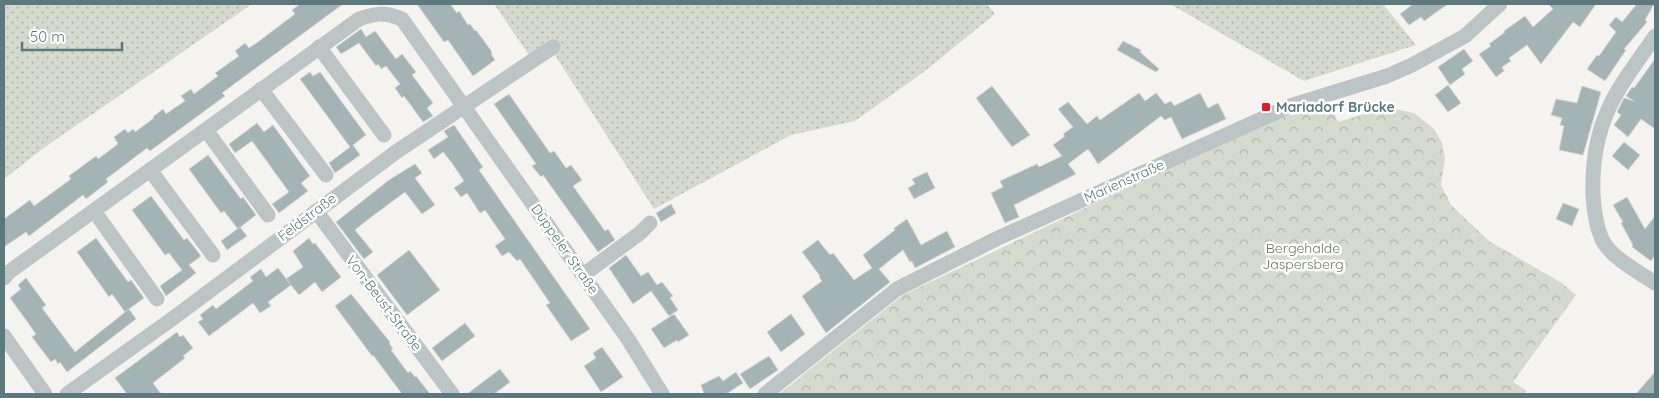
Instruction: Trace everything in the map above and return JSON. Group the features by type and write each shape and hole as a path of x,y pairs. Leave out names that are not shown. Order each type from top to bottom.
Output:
{"street":[{"name":"Marienstraße","path":"765,394 897,290 996,239 1290,106 1387,76 1412,65 1465,36 1500,4"},
{"path":"4,278 319,47 359,19 387,8"},
{"name":"Düppeler Straße","path":"387,8 402,19 628,339 662,394"},
{"path":"1655,36 1608,109 1600,130 1595,153 1593,178 1596,221 1605,244 1626,264 1655,283"},
{"path":"319,47 384,134"},
{"name":"Feldstraße","path":"67,394 172,319 396,152 552,47"},
{"path":"261,89 326,175"},
{"path":"206,130 268,215"},
{"path":"150,170 213,255"},
{"path":"94,211 157,299"},
{"name":"Von-Beust-Straße","path":"316,211 452,394"},
{"path":"583,275 640,233 650,222"},
{"path":"4,336 45,394"}],"green space":[{"path":"4,4 252,4 45,147 4,179"},
{"path":"494,4 987,4 995,14 925,71 855,121 791,135 654,209 549,46 531,58"},
{"path":"1170,4 1383,4 1416,45 1304,81"},
{"name":"Bergehalde Jaspersberg","path":"1327,98 1338,122 1374,111 1394,109 1414,113 1434,129 1442,143 1445,159 1441,185 1451,205 1489,241 1562,283 1576,295 1513,382 1527,391 1523,394 779,394 903,295 1265,122 1297,113 1302,104"}],"building":[{"path":"300,4 343,4 222,93 225,96 150,151 147,148 106,179 108,182 86,199 83,195 29,236 26,232 4,247 4,219 30,200 34,206 71,179 69,176 96,156 98,159 118,144 114,137 125,129 128,133 133,129 135,132 163,109 166,114 185,101 181,96 191,89 194,94 218,76 215,73 239,56 235,51 245,43 249,48 258,42 295,14 292,10"},
{"path":"417,4 450,4 457,13 459,11 468,25 470,24 476,30 492,52 491,54 495,60 473,76 448,40 444,42"},
{"path":"1413,4 1448,4 1424,21 1421,17 1409,25 1400,14"},
{"path":"1548,4 1596,4 1580,27 1573,22 1541,64 1527,45 1509,58 1511,61 1502,67 1504,71 1496,77 1479,54 1491,46 1489,44 1504,31 1525,16 1533,27 1553,9"},
{"path":"1637,4 1654,4 1645,20 1647,22 1624,49 1626,50 1605,81 1587,69 1616,32 1609,25 1616,17 1622,22"},
{"path":"361,29 366,37 375,31 396,59 402,54 416,72 412,75 433,103 427,108 433,116 423,122 404,96 402,98 395,88 400,84 386,66 381,69 378,64 376,66 359,43 341,54 336,47"},
{"path":"1123,41 1141,50 1140,52 1159,69 1156,72 1117,50"},
{"path":"1464,49 1473,61 1462,69 1465,74 1450,85 1438,67"},
{"path":"1655,59 1655,129 1641,119 1628,137 1614,125 1621,115 1617,112 1624,98 1634,101 1626,96"},
{"path":"310,72 313,76 320,72 366,135 353,145 360,155 335,173 329,163 350,147 300,79"},
{"path":"1448,85 1461,103 1448,112 1435,95"},
{"path":"992,86 1030,135 1012,147 976,98"},
{"path":"1582,86 1601,92 1583,155 1559,150 1564,126 1560,125 1562,118 1551,115 1556,99 1577,103"},
{"path":"1139,93 1145,101 1156,93 1165,104 1171,101 1174,106 1200,93 1208,108 1218,103 1226,119 1182,139 1171,117 1165,120 1161,116 1098,164 1088,149 1068,164 1076,174 1014,205 1019,217 1005,223 991,193 1003,187 1000,181 1037,164 1039,167 1062,156 1053,145 1073,127 1058,109 1068,102 1087,124 1097,116 1100,120"},
{"path":"509,94 550,153 554,151 566,168 571,165 582,180 573,186 605,231 608,229 615,240 598,252 543,175 541,177 532,166 536,164 494,104"},
{"path":"257,123 264,132 273,125 310,176 301,183 308,191 279,213 272,204 289,192 276,174 252,141 235,153 229,144"},
{"path":"454,125 483,167 479,170 590,329 571,341 546,305 550,303 520,259 517,261 509,252 502,256 495,246 505,239 485,210 480,213 467,193 461,197 454,188 464,181 452,163 443,152 434,159 428,150 448,137 444,131"},
{"path":"1624,142 1640,155 1628,170 1612,156"},
{"path":"208,155 241,199 243,197 256,215 238,229 224,211 221,213 189,169"},
{"path":"415,164 422,173 415,178 435,205 422,214 405,192 366,221 355,230 373,252 364,259 336,222 389,180"},
{"path":"927,172 935,188 914,199 908,188 915,184 912,179"},
{"path":"151,196 184,240 187,238 201,256 189,265 196,273 166,296 160,286 182,270 169,253 165,255 132,210"},
{"path":"1627,197 1645,229 1655,216 1655,255 1651,261 1632,247 1633,245 1621,223 1623,222 1613,205"},
{"path":"1563,203 1579,209 1572,226 1556,219"},
{"path":"671,204 676,213 661,222 656,213"},
{"path":"907,219 921,245 947,231 955,247 915,268 903,250 879,269 890,282 826,333 802,296 822,281 802,252 818,240 830,255 833,253 854,280 872,268 863,255"},
{"path":"240,227 247,236 227,250 221,241"},
{"path":"96,238 128,282 131,280 144,298 125,312 112,294 109,297 77,252"},
{"path":"309,238 341,277 322,292 315,282 299,295 286,279 303,267 293,251"},
{"path":"409,250 440,290 407,315 377,275"},
{"path":"626,255 641,276 648,272 657,285 662,282 673,296 670,298 678,310 669,316 651,291 633,304 609,268"},
{"path":"278,268 291,285 268,302 271,306 260,313 253,303 209,336 198,322 203,319 200,315 213,305 216,309 253,281 250,277 261,269 266,277"},
{"path":"26,278 46,305 42,308 75,352 129,309 136,319 67,372 60,362 58,364 55,359 51,362 32,337 36,334 10,298 21,289 18,285"},
{"path":"351,294 390,342 393,349 391,350 408,373 410,371 416,376 430,394 402,394 335,306"},
{"path":"674,314 689,335 664,348 651,329"},
{"path":"791,314 805,334 781,352 767,332"},
{"path":"465,323 475,336 442,361 432,348"},
{"path":"177,332 180,337 183,335 193,348 183,356 185,358 153,383 161,394 127,394 115,378"},
{"path":"602,347 623,377 601,392 584,366 596,358 593,353"},
{"path":"769,356 778,370 750,389 740,374"},
{"path":"500,369 510,382 494,394 467,394"},
{"path":"736,372 743,383 726,394 704,394 701,385 719,376 723,381"},
{"path":"1655,372 1655,394 1636,394"}],"place":[{"name":"Mariadorf Brücke","path":"1266,107"}]}
